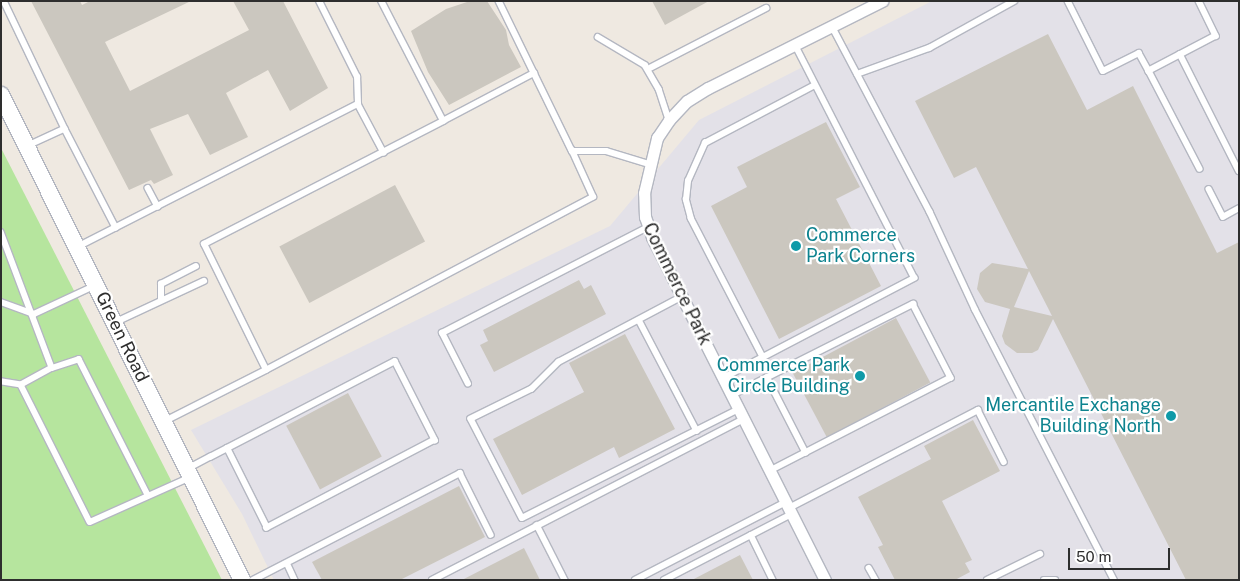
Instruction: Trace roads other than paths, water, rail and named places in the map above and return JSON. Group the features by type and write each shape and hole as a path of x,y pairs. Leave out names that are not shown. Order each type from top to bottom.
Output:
{"main road":[{"name":"Green Road","path":"1,95 242,580"}],"street":[{"name":"Commerce Park","path":"825,580 648,227 644,193 648,164 658,138 669,120 688,101 708,88 882,1"}],"lane":[{"path":"4,1 65,129 116,228"},
{"path":"319,1 357,77 358,104 384,153"},
{"path":"382,1 443,121"},
{"path":"164,422 593,197 499,1"},
{"path":"857,74 929,48 1014,1"},
{"path":"1068,1 1103,70 1139,53 1200,169"},
{"path":"1149,70 1216,36 1199,1"},
{"path":"648,69 766,8"},
{"path":"832,26 1114,580"},
{"path":"598,38 648,69 659,89 669,120"},
{"path":"723,378 914,278 795,45"},
{"path":"1180,54 1239,171"},
{"path":"266,370 204,244 384,153 534,73"},
{"path":"763,358 691,219 686,200 688,181 706,143 815,85"},
{"path":"77,248 358,104"},
{"path":"27,146 65,129"},
{"path":"572,151 606,151 648,164"},
{"path":"148,188 158,207"},
{"path":"1209,189 1223,217 1239,208"},
{"path":"468,384 442,333 648,227"},
{"path":"1,232 34,314 52,368"},
{"path":"161,299 161,284 196,266"},
{"path":"114,322 161,299 169,299 204,281"},
{"path":"1,302 34,314 96,285"},
{"path":"682,297 559,362 532,388 471,420 522,518 697,431 741,414"},
{"path":"732,395 913,304 952,378 770,471"},
{"path":"639,320 697,431"},
{"path":"1,382 21,385 52,368 79,359 148,495"},
{"path":"21,385 90,522 148,495 189,473 227,448 395,361 435,440 267,528 227,448"},
{"path":"767,377 806,453"},
{"path":"635,580 789,508 978,410 1004,462"},
{"path":"432,580 537,526 741,414"},
{"path":"253,580 460,473 491,535"},
{"path":"664,580 751,535 789,508"},
{"path":"537,526 565,580"},
{"path":"751,535 773,580"},
{"path":"987,580 1040,554"},
{"path":"287,562 296,580"},
{"path":"869,568 876,580"},
{"path":"677,573 680,580"},
{"path":"1044,580 1055,580"}],"place":[{"name":"Commerce Park Corners","path":"796,246"},
{"name":"Commerce Park Circle Building","path":"860,376"},
{"name":"Mercantile Exchange Building North","path":"1171,416"}]}
